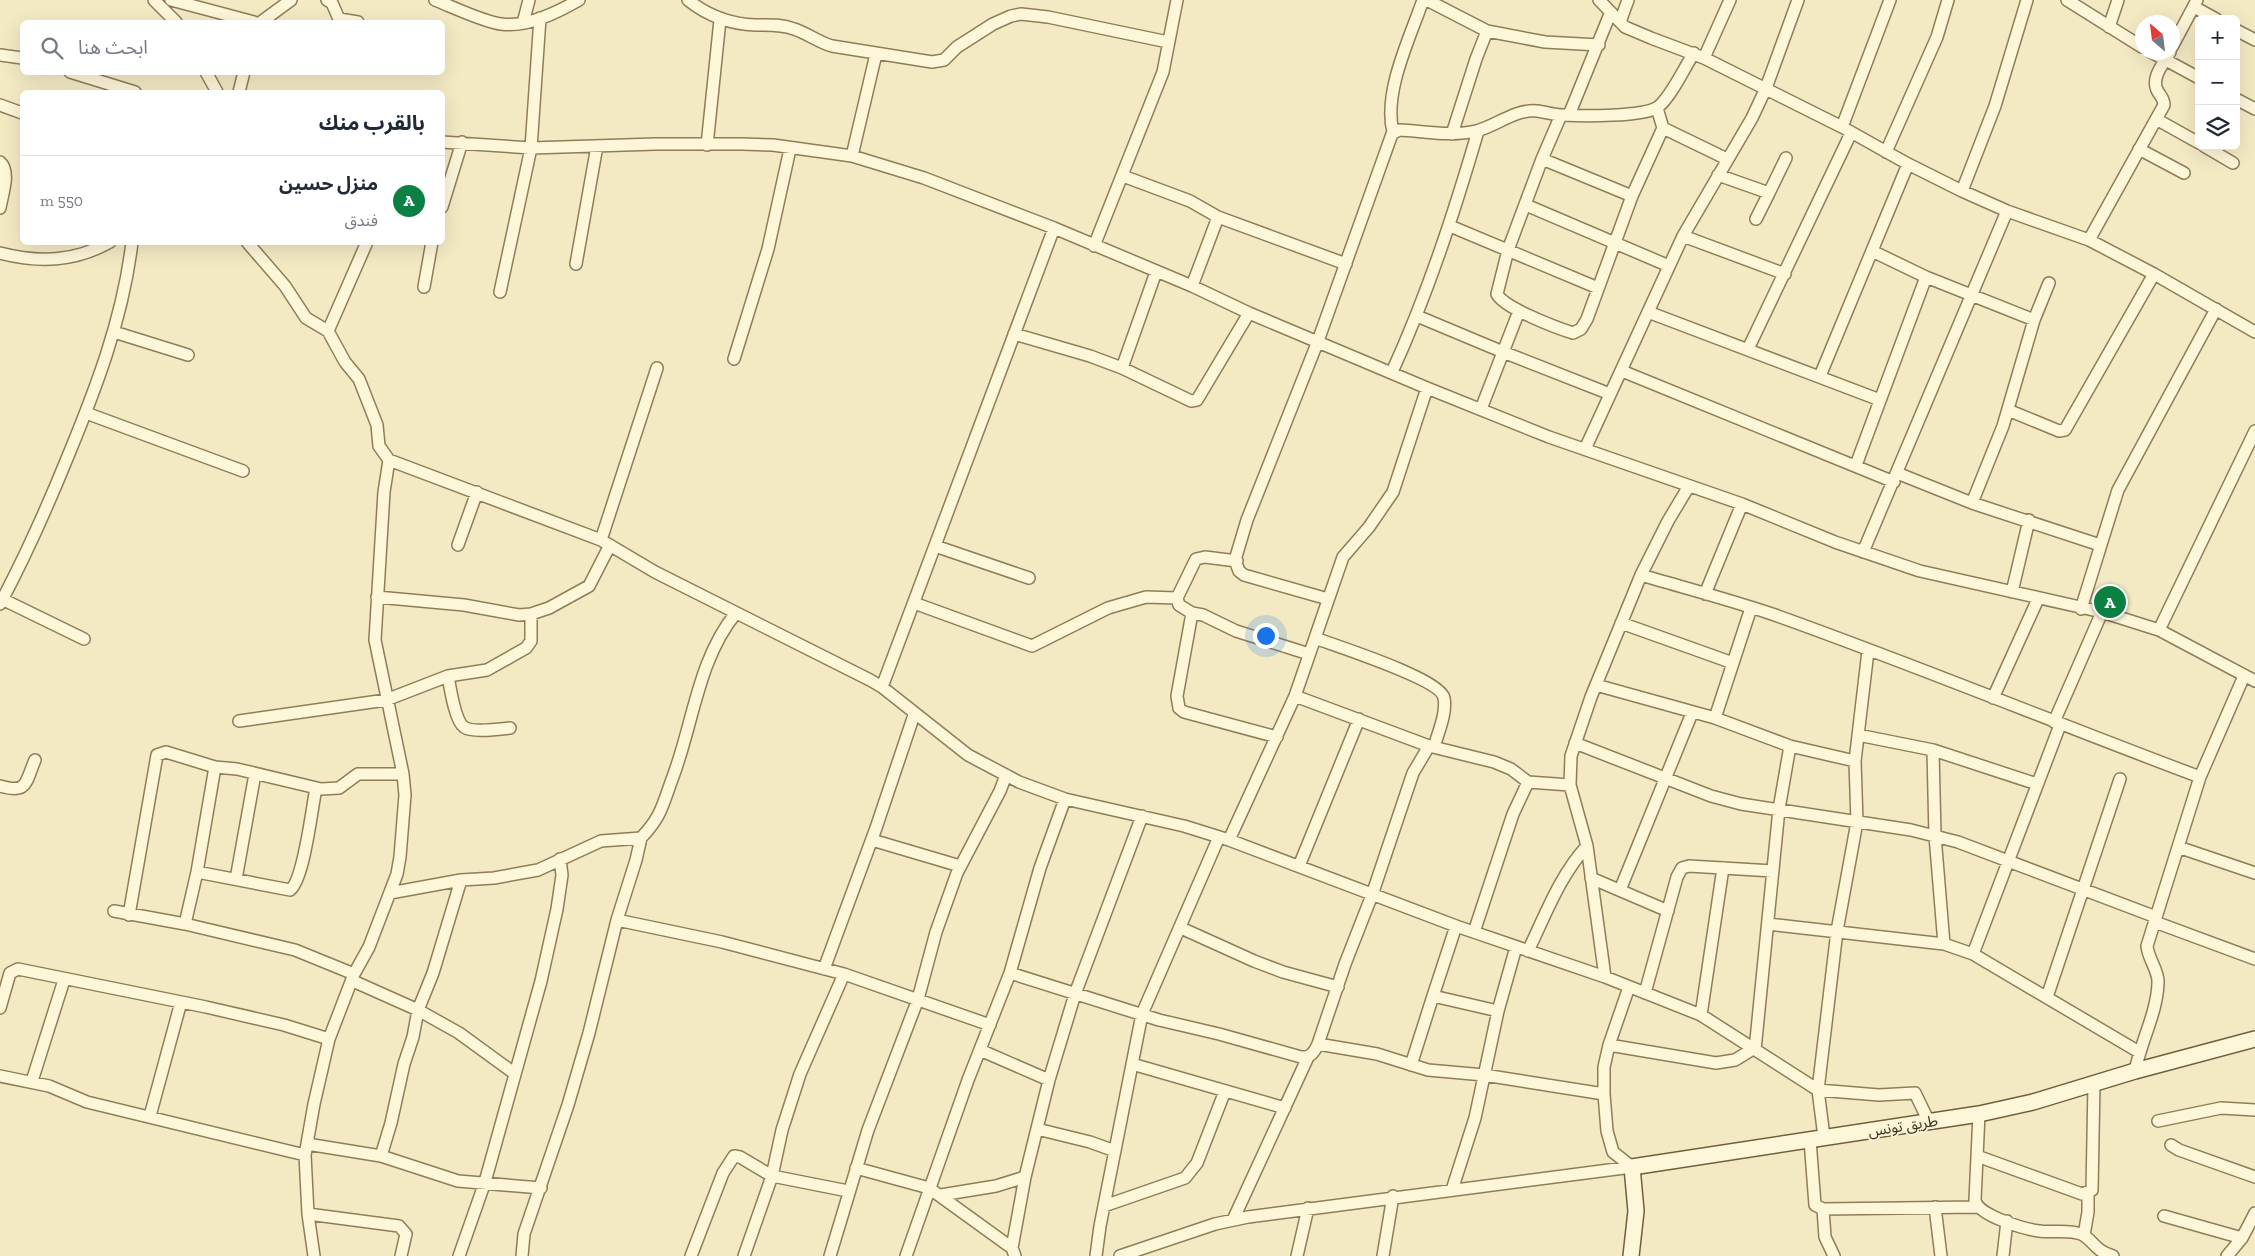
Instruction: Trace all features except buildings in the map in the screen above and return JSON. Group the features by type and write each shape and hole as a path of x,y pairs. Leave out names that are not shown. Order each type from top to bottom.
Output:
{"main road":[{"name":"طريق تونس","path":"1632,1167 1979,1114 2033,1102 2135,1071 2255,1039"},
{"path":"1631,1256 1636,1211 1632,1167"}],"street":[{"path":"154,0 174,20"},
{"path":"171,0 246,20"},
{"path":"264,20 290,0"},
{"path":"327,0 332,3 339,19 345,20"},
{"path":"435,0 493,23 503,25 523,23 540,18 579,0"},
{"path":"523,23 528,0"},
{"path":"688,0 720,20 734,23 779,26 794,29 822,43 876,54 939,62 987,27 1020,14 1048,16 1168,42"},
{"path":"1094,246 1123,176 1145,115 1164,72 1177,0"},
{"path":"1328,599 1244,575 1239,571 1235,560 1236,552 1318,341 1393,132 1390,115 1394,83 1423,0"},
{"path":"1427,0 1487,31 1545,42 1599,45"},
{"path":"1599,0 1610,14 1625,27 1699,55 1962,191 2007,210 2089,240 2216,308 2255,332"},
{"path":"1620,22 1628,0"},
{"path":"1393,132 1399,130 1452,134 1478,131 1521,112 1536,111 1565,115 1632,114 1657,108 1699,55 1730,0"},
{"path":"1585,449 1683,236 1752,118 1766,88 1798,0"},
{"path":"1748,350 1785,274 1846,130 1890,0"},
{"path":"1886,152 1937,37 1948,0"},
{"path":"1962,191 1995,106 2027,0"},
{"path":"2067,0 2135,43"},
{"path":"2109,27 2118,0"},
{"path":"2180,32 2195,3 2211,15"},
{"path":"1610,14 1599,45 1542,159 1508,250 1497,294 1499,298 1520,311 1573,332 1581,329 1587,319 1632,196 1663,128 1657,108"},
{"path":"500,292 531,148 540,18"},
{"path":"707,145 720,20"},
{"path":"1452,134 1487,31"},
{"path":"2240,32 2255,40"},
{"path":"852,156 876,54"},
{"path":"0,55 20,58"},
{"path":"2089,240 2164,102 2157,90 2155,79 2165,60"},
{"path":"2172,60 2195,75"},
{"path":"78,75 121,90"},
{"path":"208,75 216,90"},
{"path":"240,90 243,75"},
{"path":"2240,101 2255,109"},
{"path":"0,105 20,112"},
{"path":"2156,119 2195,141"},
{"path":"1663,128 1728,159"},
{"path":"1392,372 1417,316 1450,226 1478,131"},
{"path":"445,142 531,148 656,144 772,145 852,156 924,178 1054,228 1427,388 1585,449 1742,504 1863,552 1920,571 2080,609 2102,612 2158,630 2214,658 2250,678 2200,777 2147,946 2158,981 2151,1017 2139,1052 2135,1071"},
{"path":"445,197 462,142"},
{"path":"576,264 596,146"},
{"path":"734,359 770,242 790,148"},
{"path":"2139,149 2184,173"},
{"path":"2211,150 2233,163"},
{"path":"1756,219 1786,158"},
{"path":"1542,159 1632,196"},
{"path":"0,162 4,166 6,173 0,208"},
{"path":"1820,376 1908,164"},
{"path":"1718,175 1769,193"},
{"path":"1123,176 1190,201 1218,217 1346,264"},
{"path":"1526,205 1669,266"},
{"path":"1863,552 1896,478 1970,295 2007,210"},
{"path":"1192,286 1218,217"},
{"path":"1450,226 1598,288"},
{"path":"882,687 1054,228"},
{"path":"1683,236 1785,274"},
{"path":"0,253 31,260 50,260 84,254 104,245"},
{"path":"84,639 1,601 5,584 37,530 86,413 114,332 131,245"},
{"path":"250,245 284,286 306,318 328,331 346,362 360,379 377,425 380,446 389,460 605,542 655,572 882,687 968,755 1006,776 1065,799 1142,816 1224,838 1456,926 1604,977 1700,1015 1818,1090 1879,1095 1915,1094 1929,1122"},
{"path":"328,331 366,245"},
{"path":"424,286 431,245"},
{"path":"1872,251 1926,277 2034,320"},
{"path":"1122,368 1156,272"},
{"path":"2008,410 2059,431 2065,430 2154,274"},
{"path":"1856,465 1926,277"},
{"path":"1972,503 2008,410 2034,320 2049,283"},
{"path":"2080,609 2118,490 2216,308"},
{"path":"1481,409 1520,311"},
{"path":"1648,312 1880,400"},
{"path":"1014,334 1090,356 1122,368 1191,401 1197,400 1249,313"},
{"path":"1417,316 1610,394"},
{"path":"114,332 188,355"},
{"path":"377,597 464,605 519,615 532,614 550,608 589,586 605,542 657,368"},
{"path":"1622,370 1856,465 2029,520 2100,545"},
{"path":"1096,1256 1142,1014 1224,838 1277,737 1295,696 1343,557 1369,527 1393,492 1427,388"},
{"path":"86,413 243,471"},
{"path":"2158,630 2255,431"},
{"path":"314,1256 308,1214 306,1150 329,1039 390,893 397,874 402,844 405,795 403,774 386,700 375,640 384,492 389,460"},
{"path":"1604,977 1587,846 1570,785 1569,772 1575,743 1596,685 1641,575 1688,486"},
{"path":"458,545 477,492"},
{"path":"1705,594 1742,504"},
{"path":"2012,592 2029,520"},
{"path":"935,546 1029,578"},
{"path":"1236,561 1205,557 1196,559 1177,598 1180,607 1192,614 1203,615 1236,631 1310,654"},
{"path":"1641,575 1751,608 1928,671 2057,724 2200,777"},
{"path":"914,603 1032,646 1108,608 1146,597 1177,598"},
{"path":"1993,698 2038,599"},
{"path":"1715,718 1751,608"},
{"path":"1973,954 2038,784 2057,724 2102,612"},
{"path":"522,1256 524,1234 590,1033 617,920 641,838 657,820 680,761 713,647 725,626 736,613"},
{"path":"239,721 386,700 448,676 487,670 526,648 531,641 532,614"},
{"path":"1192,614 1177,696 1179,708 1184,712 1277,737"},
{"path":"1621,624 1733,663"},
{"path":"1010,973 1142,1014 1300,1058 1308,1057 1315,1052 1372,895 1412,773 1432,746 1444,707 1444,697 1441,691 1422,678 1315,638"},
{"path":"1868,651 1855,761 1857,822 1837,931 1818,1090 1815,1205 1824,1209 1977,1207 1988,1214 2039,1231 2069,1232 2084,1236 2096,1249 2112,1256"},
{"path":"448,676 458,718 463,727 472,730 510,728"},
{"path":"1596,685 1715,718 1790,746 1855,761"},
{"path":"1295,696 1432,746 1494,762 1511,769 1528,782 1570,785"},
{"path":"1620,890 1692,713"},
{"path":"824,970 872,840 914,714"},
{"path":"1299,866 1359,719"},
{"path":"1858,734 1934,750 2038,784"},
{"path":"1575,743 1710,796 1741,804 1910,830 1958,842 2255,959"},
{"path":"1754,1050 1779,809 1790,746"},
{"path":"1934,750 1936,836 1944,944"},
{"path":"129,915 157,755 166,752 215,767 316,788 339,788 358,774 403,774"},
{"path":"0,786 16,790 20,789 24,786 35,760"},
{"path":"185,924 197,872 215,767"},
{"path":"236,879 255,774"},
{"path":"830,1256 848,1191 868,1130 918,999 936,932 960,866 1006,776"},
{"path":"2047,997 2120,779"},
{"path":"1474,932 1513,814 1528,782"},
{"path":"197,872 286,889 294,887 302,864 316,788"},
{"path":"906,1256 929,1188 1010,973 1040,868 1065,799"},
{"path":"856,1168 929,1188 941,1195 956,1209 1013,1252 1025,1177 1048,1080 1075,994 1142,816"},
{"path":"390,893 461,880 494,878 538,870 601,841 641,838"},
{"path":"872,840 960,866"},
{"path":"1452,1190 1475,1118 1498,1011 1522,949 1564,878 1587,846"},
{"path":"2178,847 2255,873"},
{"path":"459,1256 485,1182 541,981 562,875 560,859"},
{"path":"1645,993 1677,877 1682,868 1689,866 1773,871"},
{"path":"1700,1015 1723,868"},
{"path":"1591,878 1668,911"},
{"path":"382,1156 418,1010 433,973 461,880"},
{"path":"114,911 185,924 295,950 418,1010 460,1033 514,1073"},
{"path":"617,920 722,942 844,974 990,1025"},
{"path":"1768,924 1944,944 1973,954 2139,1052"},
{"path":"1411,1065 1456,926"},
{"path":"1181,928 1283,972 1338,987"},
{"path":"0,1008 2,995 10,973 18,969 284,1025 329,1039"},
{"path":"744,1256 772,1176 782,1130 800,1074 844,974"},
{"path":"32,1081 64,980"},
{"path":"1629,987 1609,1045 1604,1067 1604,1094 1607,1130 1613,1152 1632,1167"},
{"path":"1433,996 1498,1011"},
{"path":"150,1116 181,1002"},
{"path":"1318,1044 1377,1054 1428,1070 1484,1075 1604,1094"},
{"path":"1609,1045 1716,1063 1735,1060 1754,1050"},
{"path":"980,1050 1048,1080"},
{"path":"1233,1220 1308,1057"},
{"path":"1132,1064 1285,1108"},
{"path":"0,1076 32,1081 87,1102 306,1150 382,1156 458,1182 485,1182 540,1188"},
{"path":"1977,1156 2082,1194 2088,1193 2092,1190 2094,1084"},
{"path":"1104,1206 1184,1178 1197,1162 1225,1091"},
{"path":"2158,1121 2221,1108 2255,1110"},
{"path":"1977,1207 1975,1200 1979,1114"},
{"path":"1037,1130 1090,1142 1115,1151"},
{"path":"2171,1145 2179,1150 2255,1178"},
{"path":"691,1256 723,1173 732,1157 740,1157 772,1176 848,1191"},
{"path":"1120,1256 1214,1224 1233,1220 1393,1196 1632,1167"},
{"path":"941,1195 996,1186 1025,1177"},
{"path":"2084,1236 2088,1212 2088,1193"},
{"path":"1383,1256 1393,1196"},
{"path":"1297,1256 1308,1208"},
{"path":"1935,1208 1941,1256"},
{"path":"1824,1209 1825,1237 1834,1256"},
{"path":"2227,1256 2242,1238 2255,1213"},
{"path":"308,1214 399,1226 406,1234 401,1256"},
{"path":"2164,1216 2242,1238"},
{"path":"2003,1256 2007,1221"}],"place":[{"name":"منزل حسين","path":"2110,602"}]}
